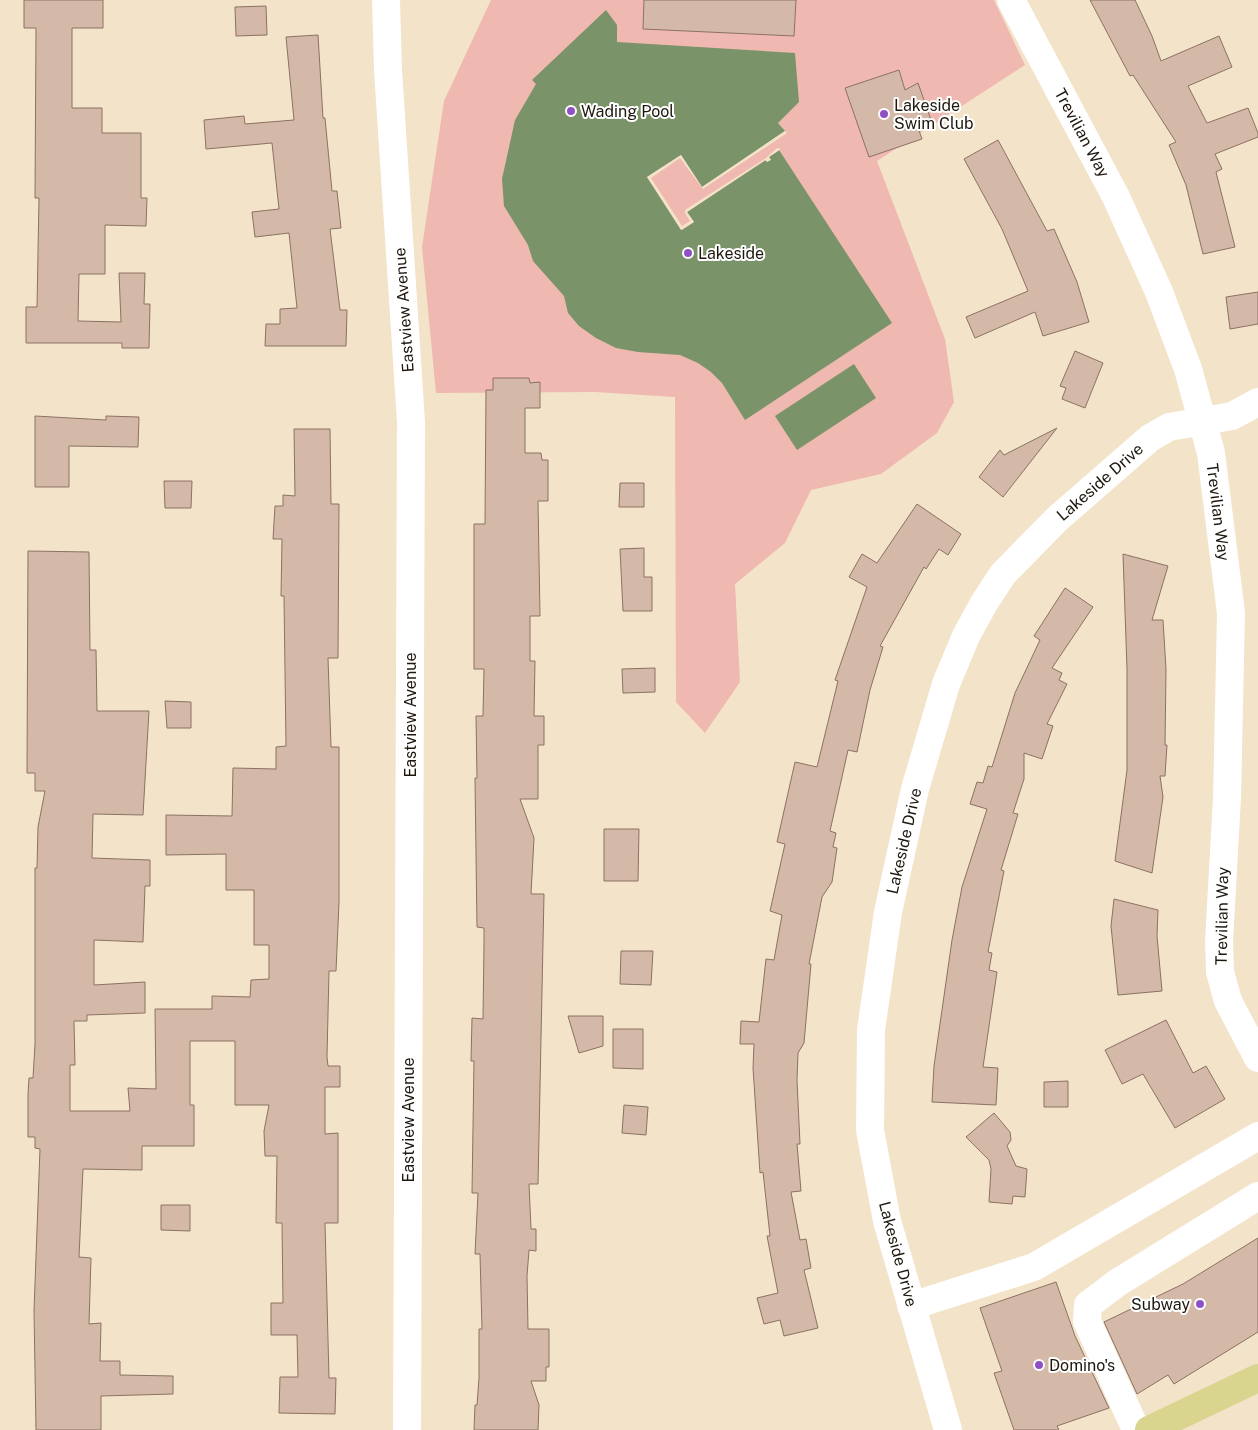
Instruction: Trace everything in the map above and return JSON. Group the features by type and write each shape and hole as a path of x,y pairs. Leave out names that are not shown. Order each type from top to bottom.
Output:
{"main road":[{"path":"1149,1430 1258,1378"}],"street":[{"name":"Eastview Avenue","path":"386,0 388,70 411,422 408,1430"},
{"name":"Trevilian Way","path":"1011,0 1116,197 1147,266 1188,369 1211,453 1231,613 1227,798 1219,940 1220,972 1228,1001 1258,1058"},
{"name":"Lakeside Drive","path":"948,1430 887,1221 870,1130 871,1030 888,912 915,789 946,684 966,636 984,603 1003,574 1027,548 1150,438 1169,427 1232,416 1258,402"},
{"path":"911,1306 1034,1267 1258,1136"},
{"path":"1136,1430 1086,1321 1088,1305 1117,1283 1258,1196"}],"shaded area":[{"path":"491,0 994,0 1025,65 877,161 945,339 954,402 937,433 881,474 811,490 785,543 735,584 740,682 705,733 676,702 675,397 595,392 436,393 422,247 444,101"},
{"name":"Lakeside","path":"606,10 617,25 617,42 795,53 799,102 778,123 785,131 702,187 681,155 647,177 682,230 694,222 687,212 766,160 771,160 769,157 779,150 892,323 745,420 722,383 698,363 680,355 638,352 616,348 596,338 579,326 568,313 564,296 533,261 528,245 504,206 502,179 515,120 536,84 532,80"},
{"path":"854,364 876,398 797,450 775,416"}],"pier":[{"path":"785,131 787,133 703,189 680,158 651,178 682,226 690,221 685,210 766,158 777,148 781,149 769,157 771,160 767,162 765,160 687,212 694,222 681,230 647,177 681,155 702,187"}],"building":[{"path":"24,0 103,0 103,28 72,28 72,108 102,108 102,133 141,133 141,198 147,198 146,226 105,225 105,274 79,274 78,321 121,322 119,273 145,273 144,304 150,304 149,348 122,348 122,343 26,343 26,307 37,307 39,198 35,198 36,28 24,28"},
{"path":"644,0 796,0 794,36 643,29"},
{"path":"1090,0 1135,0 1152,36 1161,61 1219,36 1232,67 1188,86 1207,123 1248,108 1258,133 1258,137 1215,154 1222,169 1216,172 1235,247 1203,254 1186,185 1169,145 1176,142 1133,75 1130,76"},
{"path":"266,6 267,35 236,36 235,7"},
{"path":"318,35 323,118 325,118 332,191 337,191 341,228 330,229 340,310 347,310 346,346 265,346 266,324 280,324 280,309 297,308 289,233 255,237 252,212 279,209 272,143 206,149 204,120 244,116 245,124 294,120 286,37"},
{"name":"Lakeside Swim Club","path":"899,70 905,90 918,83 931,120 917,125 922,139 869,157 845,88"},
{"path":"998,140 1047,231 1054,229 1077,282 1089,322 1043,336 1035,312 975,338 966,317 1028,291 1002,229 964,159"},
{"path":"1258,292 1258,324 1230,329 1226,297"},
{"path":"1075,351 1103,363 1085,408 1062,399 1066,388 1060,386"},
{"path":"493,378 529,378 530,383 540,382 540,408 525,408 525,453 541,453 542,460 548,460 548,501 538,501 540,616 530,616 530,661 535,661 534,716 544,716 544,745 538,745 538,799 520,799 534,838 531,894 544,894 538,1184 529,1184 531,1229 536,1229 536,1251 529,1250 527,1276 528,1329 549,1329 549,1367 546,1367 546,1381 531,1381 539,1405 538,1430 474,1430 479,1378 479,1329 482,1329 480,1254 475,1254 478,1193 472,1193 474,1061 471,1061 472,1018 483,1019 484,928 477,927 475,778 477,778 476,716 483,716 484,669 474,669 474,524 485,524 486,390 493,390"},
{"path":"35,416 106,420 106,416 139,417 138,447 69,446 69,487 35,487"},
{"path":"1057,428 1003,497 979,477 1000,450 1004,455"},
{"path":"294,429 330,429 331,504 339,504 338,658 328,658 331,747 339,747 339,902 336,971 329,971 327,1057 328,1066 340,1066 340,1087 325,1087 325,1134 338,1133 338,1223 325,1223 329,1378 336,1378 335,1414 279,1413 280,1377 298,1377 297,1335 271,1335 271,1303 283,1303 282,1223 276,1223 277,1156 265,1156 264,1131 269,1105 235,1105 235,1041 190,1041 190,1105 194,1105 194,1146 142,1146 142,1170 83,1169 79,1257 91,1258 89,1324 101,1323 100,1361 120,1361 120,1375 173,1376 173,1394 101,1396 101,1430 36,1430 34,1311 40,1149 35,1148 35,1137 28,1137 28,1094 29,1078 33,1078 35,1044 35,868 37,868 38,827 45,791 35,791 35,773 27,773 28,551 89,552 90,650 96,650 97,711 149,711 143,815 93,814 92,858 150,860 150,886 145,886 143,942 94,940 94,985 145,982 145,1013 87,1015 87,1021 74,1021 75,1065 70,1065 70,1111 130,1111 128,1088 156,1089 155,1009 212,1009 212,996 250,997 251,980 269,979 269,945 254,945 254,890 226,890 226,854 166,855 166,815 232,816 233,768 276,769 276,747 286,746 284,596 281,596 282,539 273,539 275,506 283,506 283,495 295,496"},
{"path":"164,481 192,481 191,508 165,508"},
{"path":"620,483 644,483 644,507 619,507"},
{"path":"917,504 961,534 948,555 939,549 926,569 924,567 880,646 883,647 870,690 857,752 848,750 830,831 836,833 833,847 837,848 832,882 822,897 809,964 811,964 804,1043 798,1053 797,1080 800,1144 797,1144 801,1191 791,1192 800,1240 806,1239 811,1268 804,1270 818,1328 784,1336 780,1320 764,1324 757,1298 778,1293 767,1236 770,1236 763,1172 760,1173 753,1068 754,1044 740,1044 741,1021 759,1022 766,959 774,960 782,915 770,911 785,844 777,842 795,762 817,767 838,681 835,680 867,587 849,577 862,554 877,563"},
{"path":"644,548 644,577 652,577 652,611 623,611 620,549"},
{"path":"1123,554 1168,566 1152,620 1163,620 1166,669 1165,745 1167,745 1165,776 1160,776 1163,797 1152,873 1115,861 1127,770 1127,669"},
{"path":"1065,588 1093,607 1052,668 1062,673 1059,680 1067,684 1047,724 1053,726 1042,759 1024,753 1024,779 1013,813 1018,814 1001,870 1004,871 988,952 992,953 989,970 997,972 983,1067 998,1068 996,1105 932,1102 934,1066 952,940 962,887 987,809 970,804 977,782 983,783 988,766 992,767 1015,693 1040,640 1034,636"},
{"path":"655,668 655,692 623,693 622,669"},
{"path":"165,701 191,702 191,728 167,728"},
{"path":"604,829 639,829 638,881 604,881"},
{"path":"1114,899 1158,910 1157,936 1162,991 1118,995 1111,926"},
{"path":"621,951 653,951 651,985 620,984"},
{"path":"568,1016 603,1016 603,1046 579,1053"},
{"path":"1166,1020 1193,1073 1206,1066 1225,1099 1175,1128 1143,1074 1122,1084 1105,1050"},
{"path":"613,1029 643,1029 643,1069 613,1068"},
{"path":"1068,1081 1068,1107 1044,1107 1044,1082"},
{"path":"624,1105 648,1107 646,1135 622,1133"},
{"path":"994,1113 1010,1132 1011,1140 1007,1146 1016,1166 1027,1169 1025,1197 1013,1196 1012,1204 989,1202 991,1169 989,1160 966,1137"},
{"path":"161,1205 190,1205 190,1231 161,1230"},
{"name":"Subway","path":"1258,1238 1258,1332 1174,1384 1168,1375 1137,1394 1104,1322 1183,1284"},
{"path":"1056,1282 1075,1336 1109,1408 1057,1426 1059,1430 1014,1430 994,1373 1002,1371 980,1308"}],"place":[{"name":"Wading Pool","path":"571,111"},
{"name":"Lakeside Swim Club","path":"884,114"},
{"name":"Lakeside","path":"688,253"},
{"name":"Subway","path":"1200,1304"},
{"name":"Domino's","path":"1039,1365"}]}
